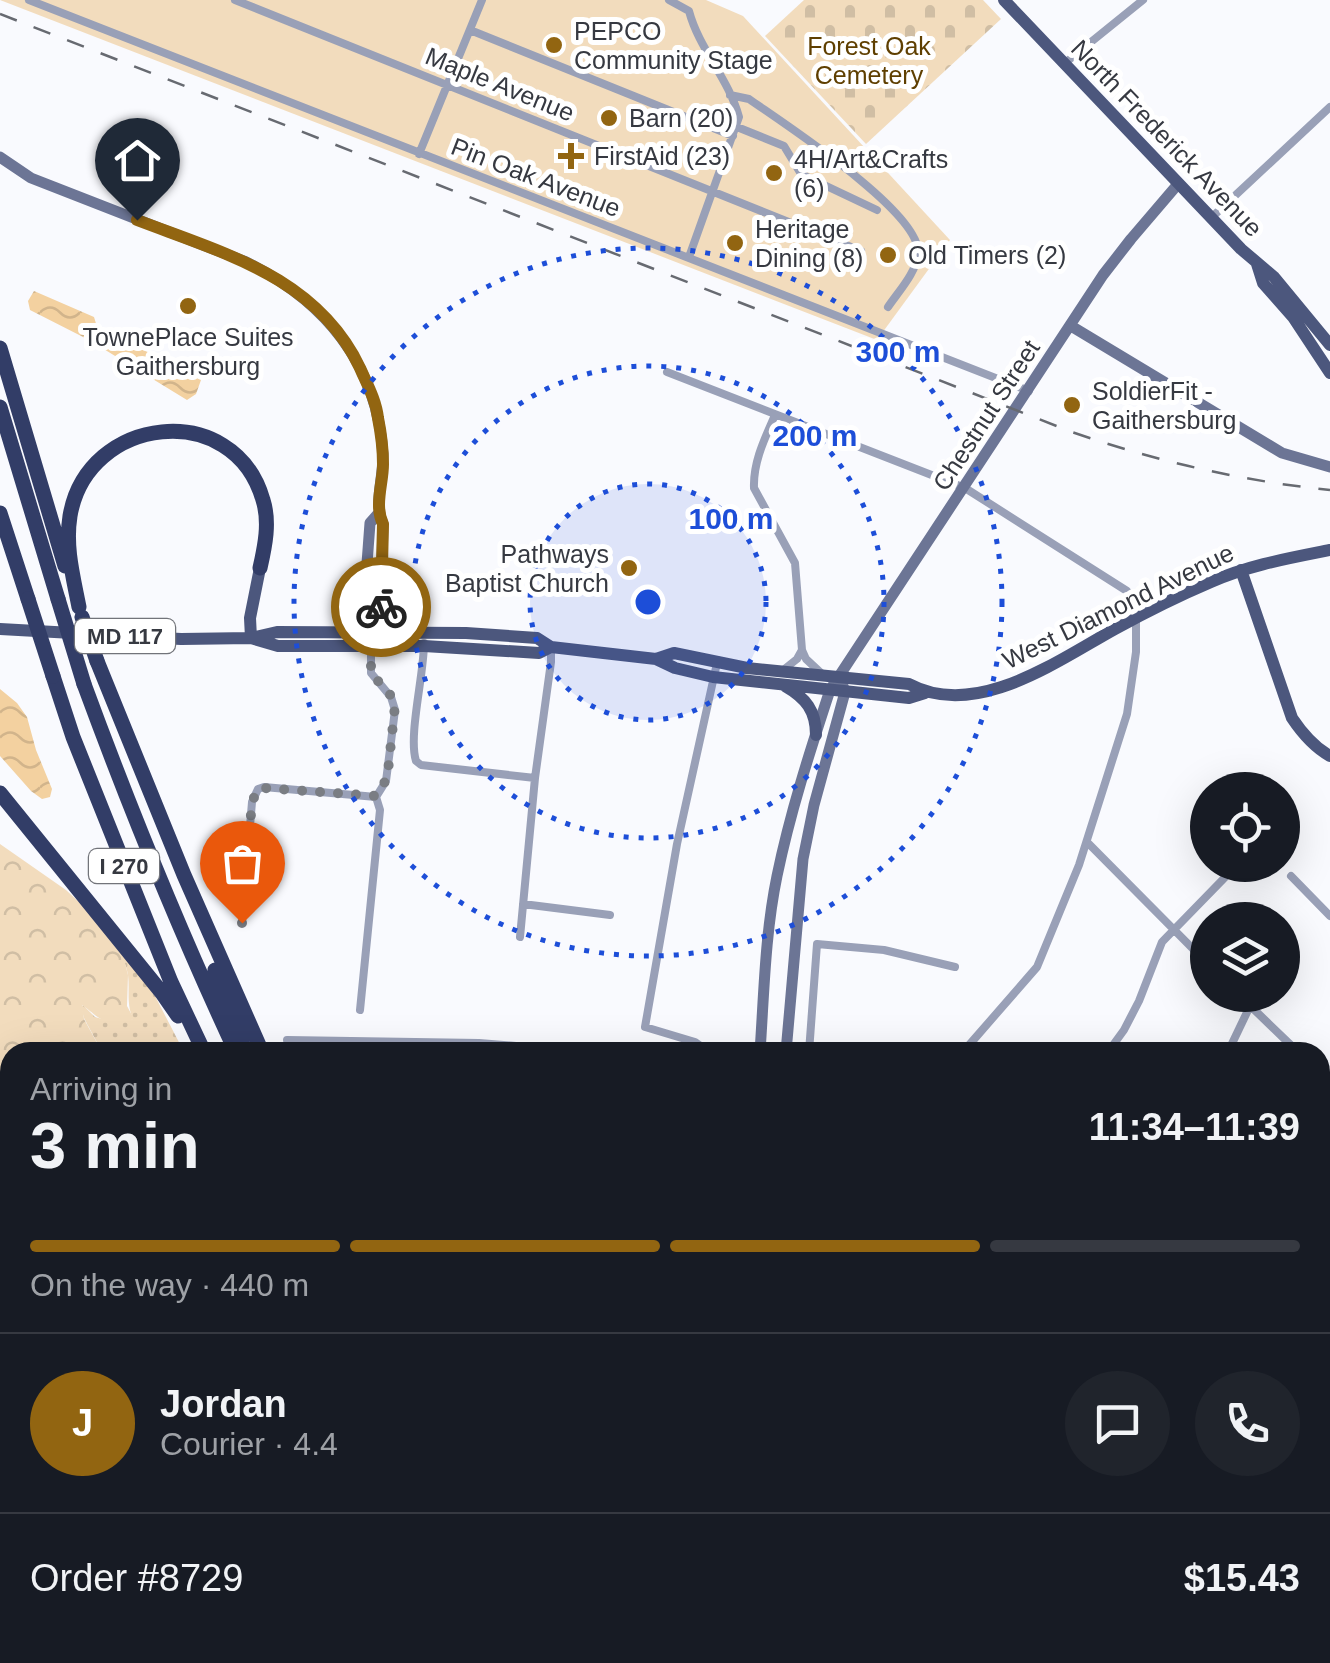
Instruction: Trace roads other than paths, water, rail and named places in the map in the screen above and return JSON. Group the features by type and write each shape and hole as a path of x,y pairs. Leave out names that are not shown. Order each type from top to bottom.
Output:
{"highway":[{"name":"I 270","path":"0,348 52,527 97,661 258,1042"},
{"name":"I 270","path":"0,406 84,684 146,846 231,1042"},
{"path":"80,612 68,555 70,512 79,489 103,456 128,439 154,431 182,431 214,440 248,469 264,501 266,540 260,568"},
{"name":"I 270","path":"0,514 73,736 171,982 199,1042"},
{"path":"147,783 242,1042"},
{"path":"0,793 162,993 197,1042"}],"main road":[{"name":"North Frederick Avenue","path":"1004,0 1211,218 1274,277 1330,344"},
{"name":"North Frederick Avenue","path":"1256,264 1263,284 1293,317 1330,372"},
{"name":"West Diamond Avenue","path":"251,638 278,646 537,638 551,647 656,658 674,654 845,692 909,698 925,693 968,694 1014,683 1137,617 1241,570 1330,550"},
{"path":"251,638 250,618 260,568"},
{"path":"1241,570 1292,718 1330,756"},
{"name":"West Diamond Avenue","path":"0,628 181,640 251,638 278,632 362,631 423,639"},
{"name":"West Diamond Avenue","path":"656,658 675,668 713,678 822,674 909,684 925,693"},
{"path":"782,678 809,704 816,735"}],"street":[{"name":"Pin Oak Avenue","path":"29,0 1029,391"},
{"name":"Maple Avenue","path":"235,0 861,250"},
{"path":"419,154 482,0"},
{"path":"669,0 689,11 698,38 738,112 735,132 688,257"},
{"path":"689,11 696,0"},
{"path":"1066,62 1143,0"},
{"path":"470,30 735,132 784,146 802,174 877,210"},
{"path":"730,95 749,98 862,180 914,235 918,254 888,307"},
{"path":"1211,218 1330,107"},
{"path":"0,158 31,178 258,268 289,285 319,311 354,355 377,410 383,464 378,514 383,524 380,631 371,646"},
{"name":"Chestnut Street","path":"830,690 1114,261 1178,184"},
{"path":"1070,326 1282,453 1330,468"},
{"path":"668,372 965,488 1127,591 1136,602 1136,652 1126,714 1086,842 1048,944 1037,966 972,1042"},
{"path":"775,415 760,452 754,488 795,563 802,650 822,674"},
{"path":"360,1010 380,810 376,796 386,780 395,710 392,697 371,673 371,646 362,631 370,523 378,514"},
{"path":"423,639 413,746 420,765 536,778"},
{"path":"520,937 551,647"},
{"path":"782,678 802,650"},
{"path":"696,1042 645,1027 677,844 717,663"},
{"path":"787,1042 802,860 845,692 840,677"},
{"path":"761,1042 777,878 795,802 830,690"},
{"path":"242,923 252,802 258,789 376,796"},
{"path":"1086,842 1190,947"},
{"path":"1115,1042 1139,1001 1162,942 1220,882"},
{"path":"1297,882 1330,916"},
{"path":"523,904 610,915"},
{"path":"810,1042 817,944 884,950 955,967"},
{"path":"1233,1042 1247,1012"},
{"path":"1256,1012 1288,1042"},
{"path":"286,1040 415,1042"}],"water":[{"path":"34,291 94,317 98,330 179,366 197,370 201,380 196,394 187,400 89,340 30,310 28,301"},
{"path":"0,689 27,717 52,789 50,797 42,799 31,791 0,756"}],"railway":[{"path":"0,14 1072,432 1199,468 1330,490"}],"place":[{"name":"PEPCO Community Stage","path":"554,45"},
{"name":"Barn (20)","path":"609,118"},
{"name":"FirstAid (23)","path":"571,156"},
{"name":"4H/Art&Crafts (6)","path":"774,173"},
{"name":"Heritage Dining (8)","path":"735,243"},
{"name":"Old Timers (2)","path":"888,255"},
{"name":"TownePlace Suites Gaithersburg","path":"188,306"},
{"name":"SoldierFit - Gaithersburg","path":"1072,405"},
{"name":"Pathways Baptist Church","path":"629,568"}],"park label":[{"name":"Forest Oak Cemetery","path":"869,60"}]}
